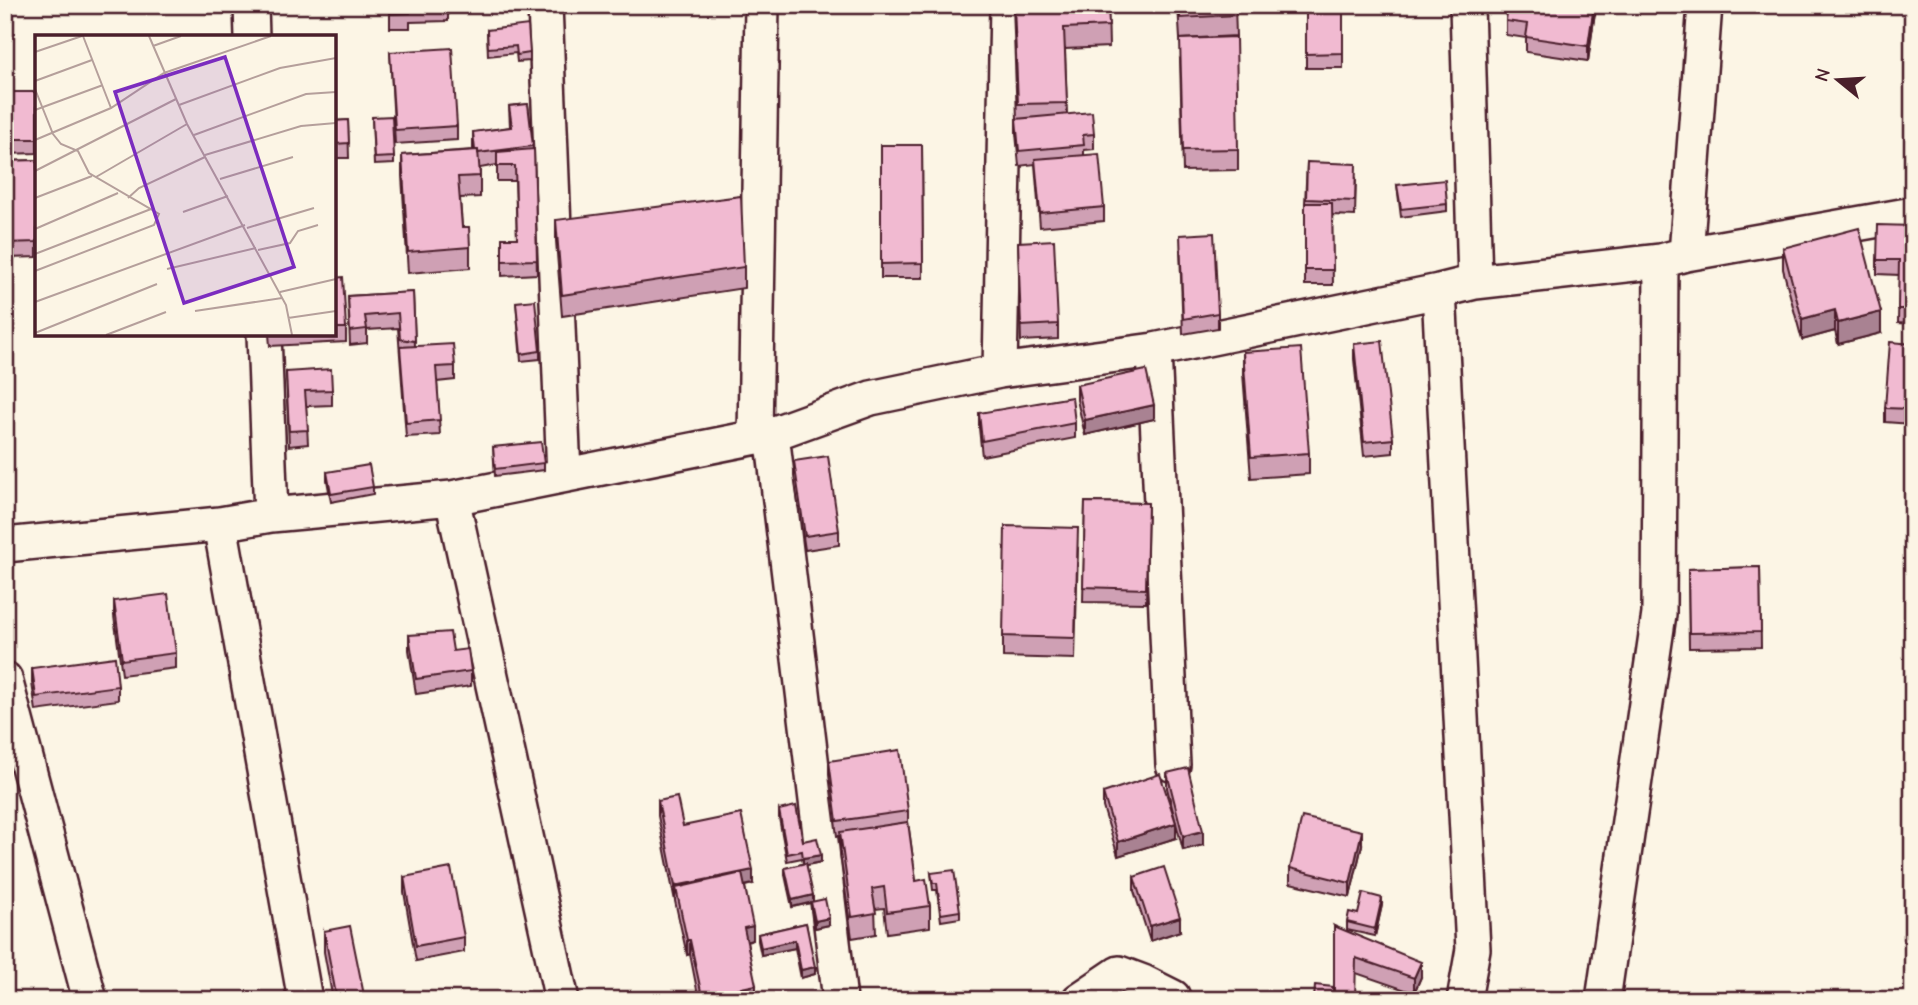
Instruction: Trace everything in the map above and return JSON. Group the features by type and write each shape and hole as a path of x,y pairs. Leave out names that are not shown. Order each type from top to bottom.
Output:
{"street":[{"path":"251,5 252,35"},
{"path":"545,5 564,475"},
{"path":"762,5 763,435 840,1000"},
{"path":"1000,371 1007,5"},
{"path":"1467,5 1475,282"},
{"path":"1603,1000 1659,614 1673,257 1705,5"},
{"path":"5,545 452,498 763,435 871,398 1000,371 1154,350 1475,282 1673,257 1913,214"},
{"path":"1439,291 1473,949 1464,1000"},
{"path":"264,336 271,515"},
{"path":"1154,350 1173,765"},
{"path":"452,498 562,1000"},
{"path":"220,524 305,1000"},
{"path":"5,679 90,1000"},
{"path":"1079,1000 1119,973 1143,982 1174,1000"}],"building":[{"path":"390,5 448,6 410,7 410,13 390,14"},
{"path":"1014,5 1108,5 1109,26 1064,28 1067,103 1018,104"},
{"path":"1180,5 1235,5 1236,15 1180,18"},
{"path":"1306,5 1343,5 1343,53 1306,54"},
{"path":"1508,5 1594,5 1588,46 1526,37 1528,24 1506,21"},
{"path":"528,25 530,53 517,55 516,46 488,48 487,30"},
{"path":"1236,37 1238,149 1183,150 1180,39"},
{"path":"452,48 457,126 395,130 390,52"},
{"path":"5,92 35,92 35,139 5,139"},
{"path":"528,104 533,146 478,153 478,150 475,150 473,132 512,127 509,106"},
{"path":"1092,112 1094,134 1083,135 1084,145 1019,151 1016,119"},
{"path":"392,116 394,157 374,158 372,117"},
{"path":"348,120 349,143 336,144 336,121"},
{"path":"881,145 922,145 923,263 881,264"},
{"path":"534,149 537,260 502,261 502,238 517,238 515,166 497,166 497,152"},
{"path":"478,150 480,176 458,177 462,227 469,227 470,247 408,252 402,155"},
{"path":"1099,154 1104,207 1040,213 1035,159"},
{"path":"35,160 35,242 5,243 5,161"},
{"path":"1307,162 1356,164 1355,201 1306,199"},
{"path":"1445,180 1447,204 1401,209 1397,185"},
{"path":"741,196 744,267 562,295 556,220"},
{"path":"1305,203 1332,203 1333,270 1305,270"},
{"path":"1878,225 1913,226 1913,309 1898,309 1899,260 1877,260"},
{"path":"1859,228 1881,312 1838,323 1835,310 1802,319 1783,248"},
{"path":"1214,233 1218,313 1183,319 1180,235"},
{"path":"1054,240 1058,324 1021,326 1018,242"},
{"path":"5,251 8,251 9,390 5,390"},
{"path":"343,277 346,328 336,328 336,278"},
{"path":"413,292 415,341 400,339 398,313 365,316 367,329 350,331 348,296"},
{"path":"535,300 540,351 521,354 516,302"},
{"path":"1382,341 1393,439 1364,442 1354,344"},
{"path":"1890,342 1913,344 1911,409 1885,408"},
{"path":"453,344 455,366 436,367 440,420 406,423 400,347"},
{"path":"1301,348 1309,453 1251,457 1243,352"},
{"path":"331,369 332,390 305,391 308,430 289,431 286,372"},
{"path":"1146,370 1154,405 1085,420 1077,385"},
{"path":"1072,397 1075,423 982,441 979,413"},
{"path":"541,442 544,463 495,469 493,447"},
{"path":"828,456 839,531 805,536 794,461"},
{"path":"369,465 373,487 331,494 327,472"},
{"path":"1085,502 1148,503 1146,589 1083,587"},
{"path":"1005,526 1078,528 1075,638 1003,636"},
{"path":"1760,567 1761,632 1689,633 1688,569"},
{"path":"168,594 176,653 122,660 114,601"},
{"path":"450,632 453,651 468,649 471,671 416,679 409,635"},
{"path":"115,657 118,686 36,697 32,668"},
{"path":"900,750 908,811 837,821 829,761"},
{"path":"1188,768 1203,831 1183,836 1167,773"},
{"path":"1160,774 1176,823 1118,842 1103,793"},
{"path":"677,797 683,826 741,814 753,870 675,886 658,801"},
{"path":"796,806 803,841 817,838 821,855 803,858 802,851 787,854 779,810"},
{"path":"1302,817 1362,831 1350,883 1290,868"},
{"path":"908,822 916,881 926,879 930,906 887,912 884,887 872,889 876,913 852,917 840,832"},
{"path":"806,863 813,895 792,900 785,868"},
{"path":"1164,867 1180,917 1150,926 1134,877"},
{"path":"451,868 464,937 416,946 404,877"},
{"path":"954,870 960,911 941,914 937,883 933,883 931,873"},
{"path":"742,873 753,926 744,928 756,985 702,996 676,888"},
{"path":"1363,893 1382,898 1375,929 1347,922 1349,912 1358,914"},
{"path":"825,899 829,918 815,921 811,902"},
{"path":"806,923 815,967 801,970 795,940 761,948 758,934"},
{"path":"350,926 365,1000 337,1000 324,931"},
{"path":"1334,926 1421,962 1414,978 1356,958 1355,1000 1334,1000"},
{"path":"1315,985 1333,987 1332,1000 1314,1000"}]}
